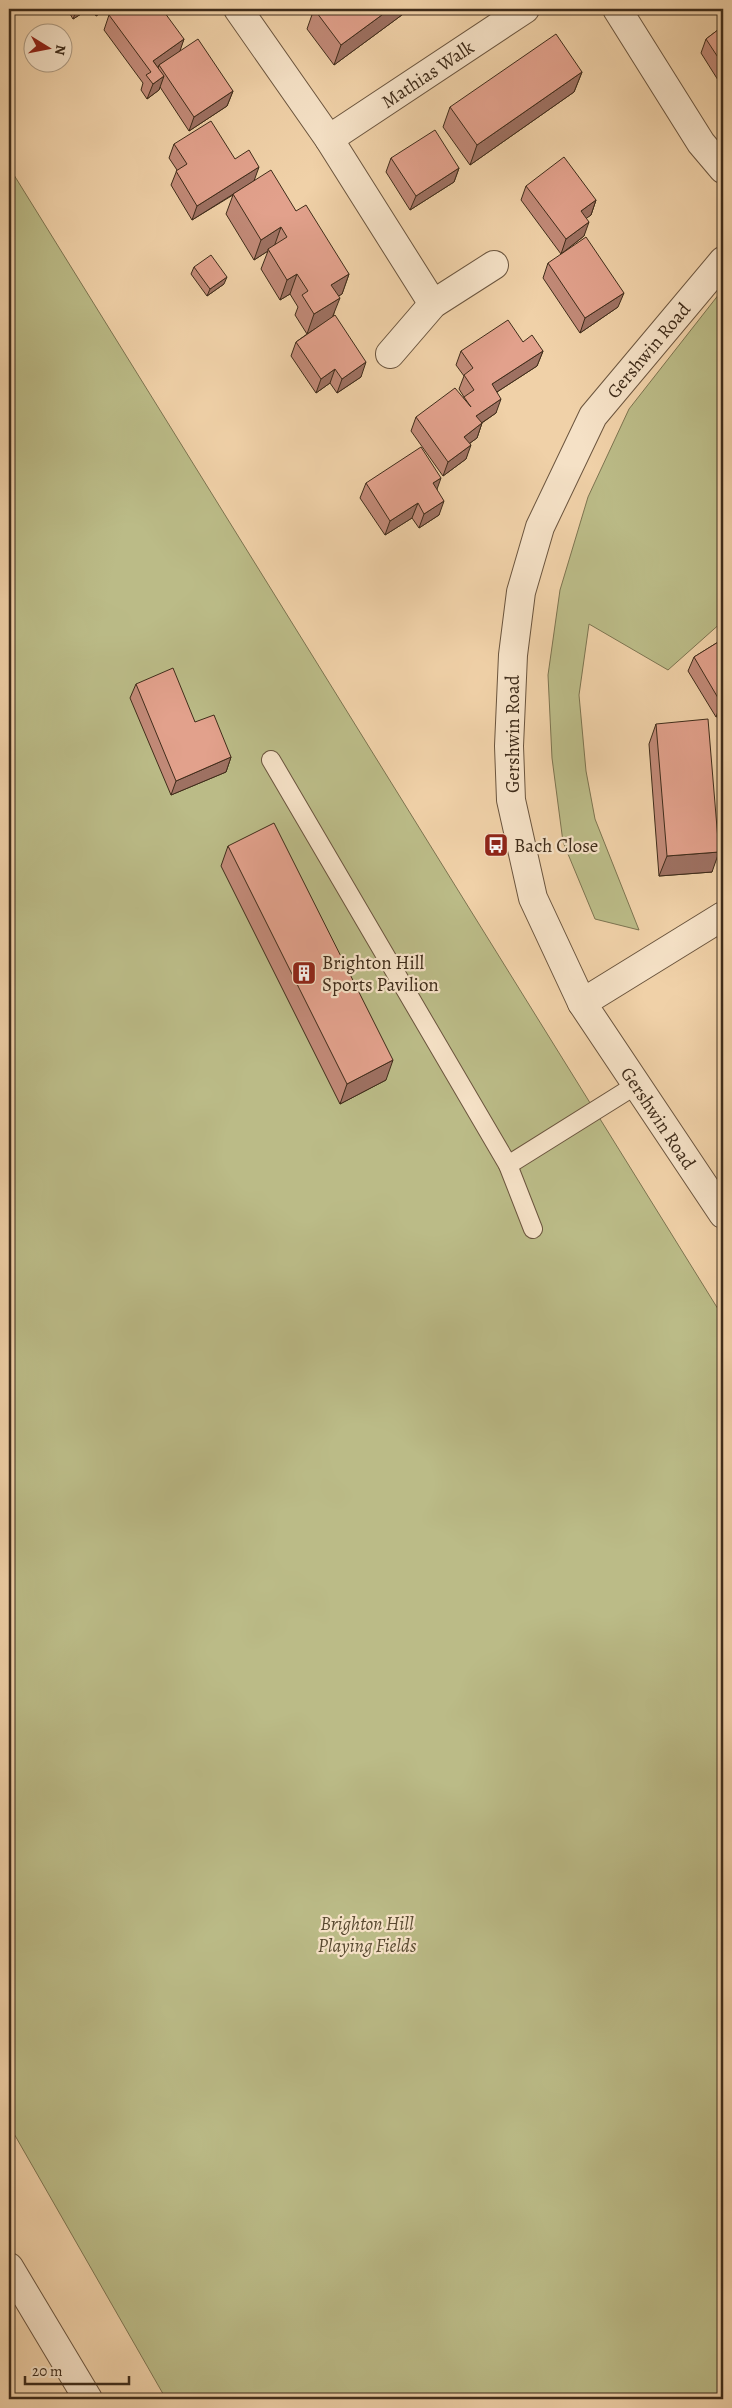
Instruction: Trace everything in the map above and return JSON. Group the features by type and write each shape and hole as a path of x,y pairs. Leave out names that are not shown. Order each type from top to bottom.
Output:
{"street":[{"path":"238,9 329,139 433,304"},
{"name":"Mathias Walk","path":"329,139 525,9"},
{"path":"616,9 701,143 723,169"},
{"name":"Gershwin Road","path":"723,261 593,416 540,527 521,592 513,655 509,746 511,800 533,898 582,1003 723,1214"},
{"path":"390,354 433,304 494,265"},
{"path":"582,1003 723,916"},
{"path":"9,2267 88,2399"}],"lane":[{"path":"272,760 508,1165 533,1229"},
{"path":"508,1165 636,1085"}],"green space":[{"name":"Brighton Hill Playing Fields","path":"9,167 723,1317 723,2399 166,2399 9,2125"},
{"path":"723,289 723,621 668,670 589,624 579,695 586,771 595,819 639,930 595,919 563,842 552,758 548,675 560,590 588,497 629,409"}],"building":[{"path":"118,9 162,9 184,39 153,61 164,76 153,84 146,75 151,72 109,15"},
{"path":"314,9 390,9 341,45"},
{"path":"723,26 723,65 706,39"},
{"path":"556,34 582,72 477,145 450,107"},
{"path":"198,39 233,91 194,117 159,65"},
{"path":"211,121 235,159 249,150 259,167 197,206 176,171 187,164 174,144"},
{"path":"435,130 459,168 416,196 391,158"},
{"path":"564,157 596,200 581,211 589,222 566,239 526,186"},
{"path":"271,170 296,211 306,205 349,274 331,285 340,298 314,314 302,295 308,291 297,274 287,280 268,249 287,237 281,227 261,240 233,194"},
{"path":"586,237 624,293 585,318 548,263"},
{"path":"211,255 227,277 210,289 194,267"},
{"path":"335,315 366,362 342,379 335,369 321,379 296,342"},
{"path":"508,320 523,342 532,335 543,351 492,384 501,399 476,416 482,423 464,437 471,445 448,462 416,417 455,388 471,407 464,397 474,390 464,375 473,368 461,351"},
{"path":"421,447 441,478 433,483 444,501 424,514 418,503 390,521 366,483"},
{"path":"723,639 723,702 721,703 694,657"},
{"path":"173,668 195,722 214,715 231,757 176,781 136,684"},
{"path":"708,719 719,852 667,856 656,724"},
{"name":"Brighton Hill Sports Pavilion","path":"274,823 393,1060 347,1084 228,846"}],"place":[{"name":"Bach Close","path":"496,845"},
{"name":"Brighton Hill Sports Pavilion","path":"304,973"}]}
